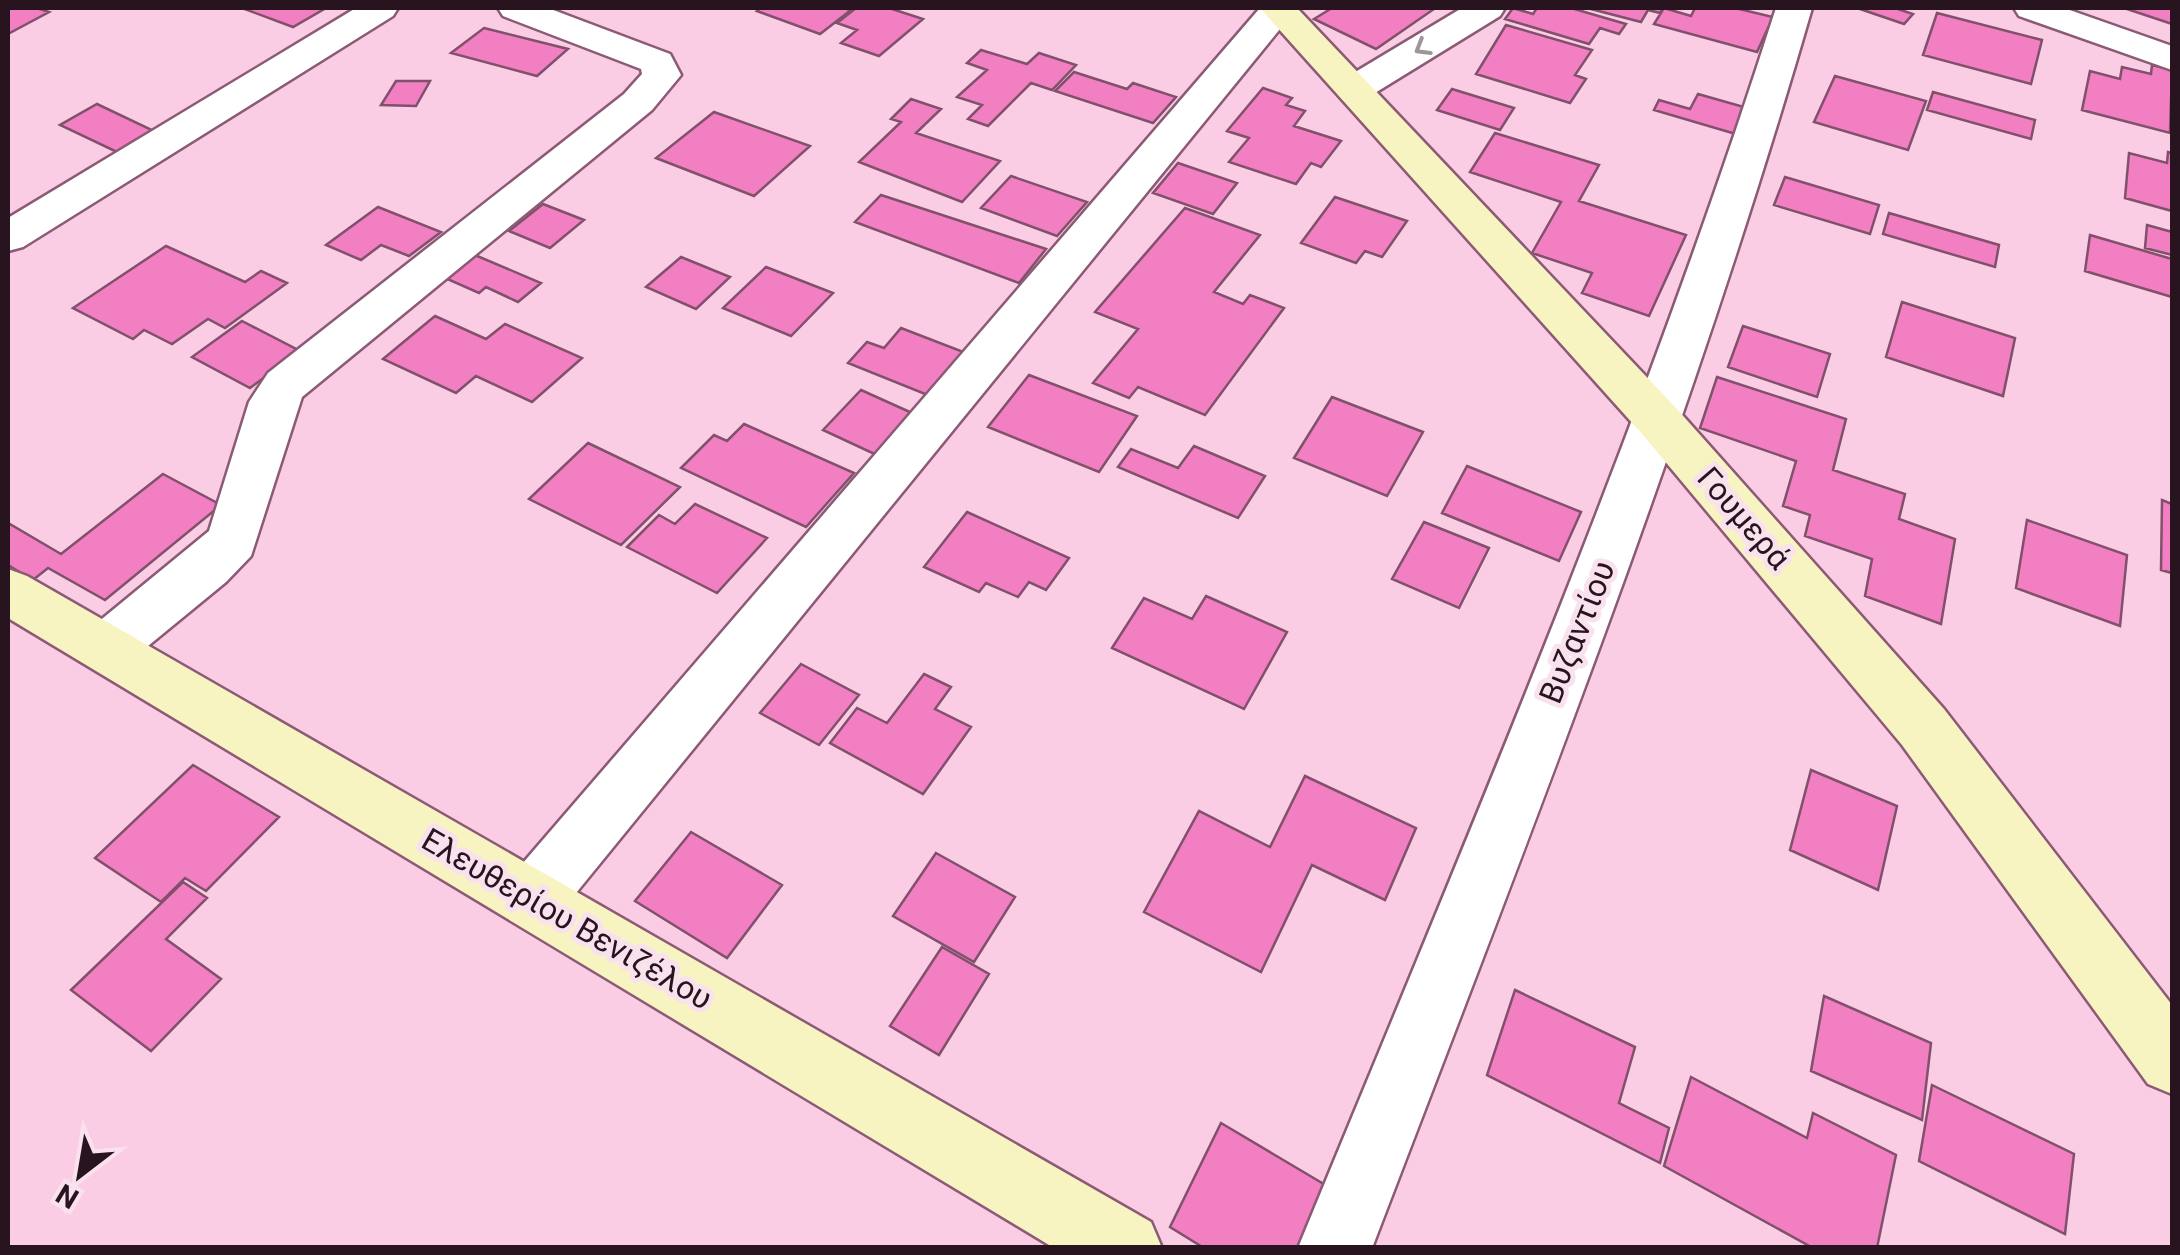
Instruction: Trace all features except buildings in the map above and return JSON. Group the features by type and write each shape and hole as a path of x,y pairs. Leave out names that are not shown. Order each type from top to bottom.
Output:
{"street":[{"path":"8,238 380,8"},
{"path":"106,648 208,567 232,541 272,402 285,385 638,102 662,74 656,62 516,8"},
{"path":"532,898 1278,8"},
{"name":"Γουμερά","path":"1278,8 1356,88 1660,422 1923,727 2172,1060"},
{"path":"1356,88 1488,8"},
{"name":"Βυζαντίου","path":"1335,1248 1660,422 1759,130 1794,8"},
{"path":"2032,8 2172,60"},
{"name":"Ελευθερίου Βενιζέλου","path":"8,591 1126,1248"}]}
